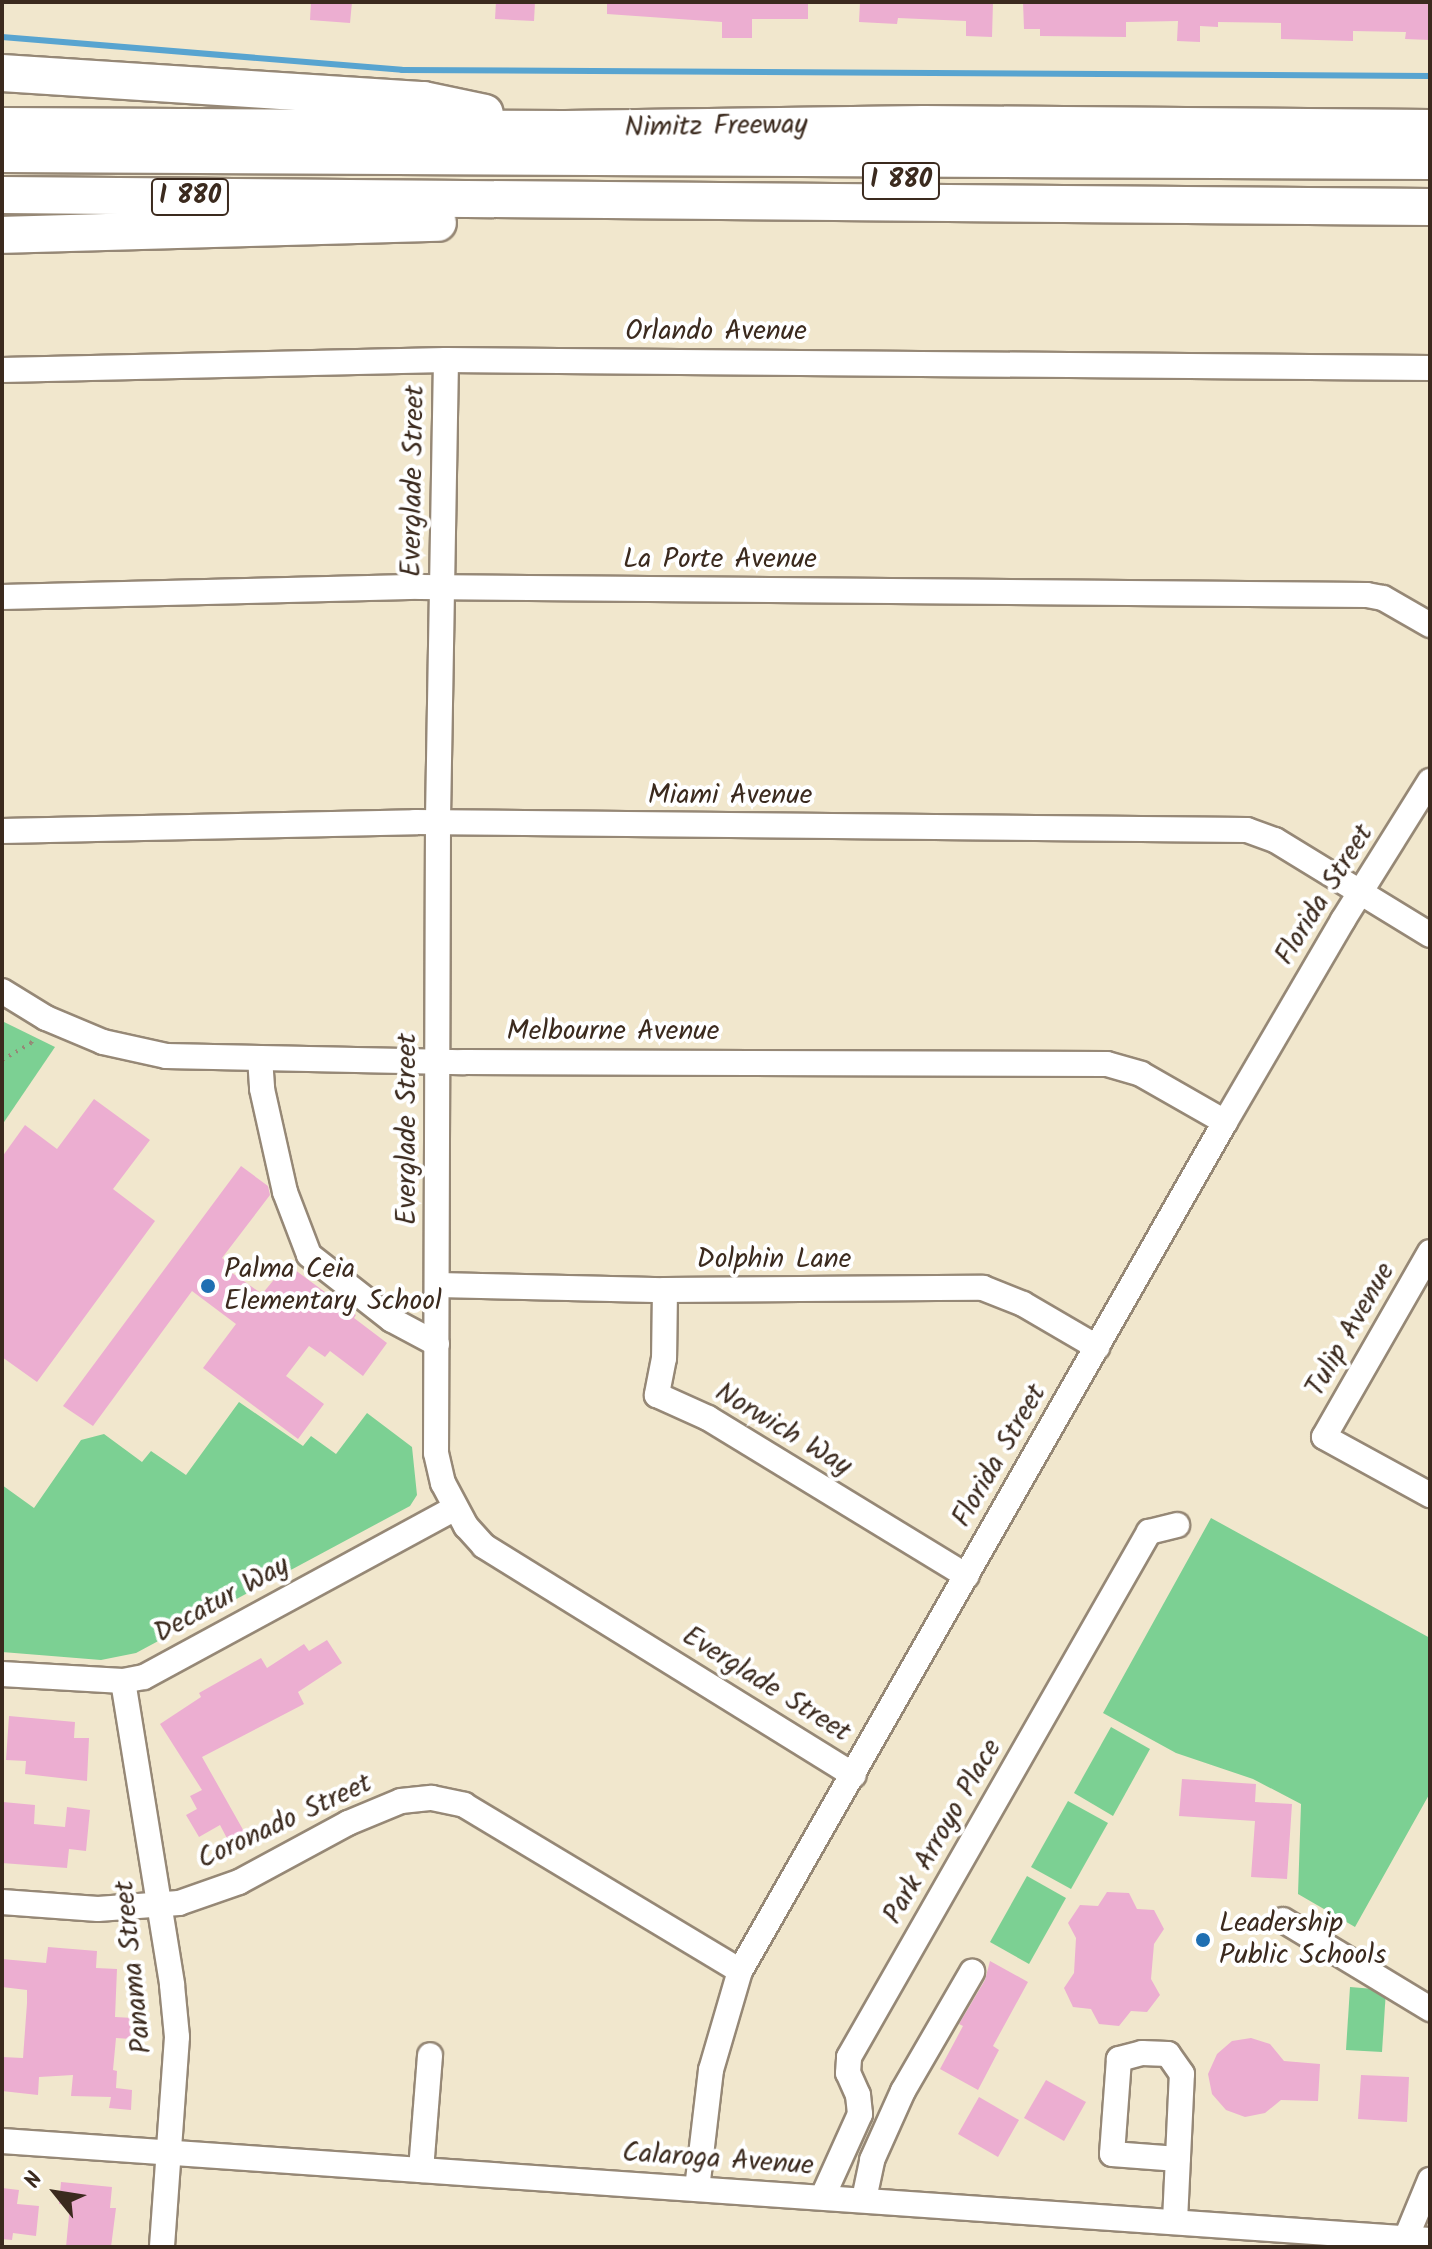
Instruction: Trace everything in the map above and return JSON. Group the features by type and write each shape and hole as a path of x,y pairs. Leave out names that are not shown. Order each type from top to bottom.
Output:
{"highway":[{"path":"2,73 424,100 565,129"},
{"path":"924,124 987,158"},
{"name":"Nimitz Freeway","path":"2,126 565,129 924,124 1430,128"},
{"name":"I 880","path":"2,154 693,160 1430,161"},
{"name":"I 880","path":"379,199 404,178 1430,183"},
{"name":"I 880","path":"2,195 1430,207"},
{"path":"2,235 496,222 520,200"}],"street":[{"name":"Orlando Avenue","path":"2,370 446,360 1430,368"},
{"name":"Everglade Street","path":"446,360 438,823 436,1453 443,1483 455,1508 484,1546 854,1775"},
{"name":"La Porte Avenue","path":"2,597 442,588 1367,595 1405,608 1430,625"},
{"name":"Florida Street","path":"697,2189 711,2070 740,1971 1225,1122 1430,781"},
{"name":"Miami Avenue","path":"2,831 438,823 1247,830 1275,840 1430,935"},
{"name":"Melbourne Avenue","path":"2,991 46,1018 103,1042 166,1056 438,1062 1107,1064 1141,1074 1225,1122"},
{"path":"260,1058 262,1089 285,1192 309,1255 392,1320 437,1344"},
{"name":"Tulip Avenue","path":"1430,1252 1324,1437 1430,1495"},
{"name":"Dolphin Lane","path":"438,1285 665,1290 983,1288 1023,1304 1097,1347"},
{"name":"Norwich Way","path":"665,1290 664,1358 657,1395 708,1418 967,1576"},
{"name":"Decatur Way","path":"2,1674 123,1681 144,1677 455,1508"},
{"name":"Park Arroyo Place","path":"823,2196 860,2114 858,2095 848,2073 849,2057 1149,1532 1177,1525"},
{"name":"Panama Street","path":"123,1681 177,2037 162,2247"},
{"name":"Coronado Street","path":"2,1902 98,1909 179,1903 239,1882 348,1823 401,1801 432,1798 464,1805 740,1971"},
{"path":"1283,1920 1430,2009"},
{"path":"864,2199 872,2160 903,2091 972,1972"},
{"path":"1175,2221 1178,2159 1182,2074 1168,2054 1142,2053 1119,2059 1112,2154 1178,2159"},
{"path":"421,2170 430,2055"},
{"name":"Calaroga Avenue","path":"2,2141 169,2150 1418,2239"},
{"path":"1418,2239 1430,2180"}],"path":[{"path":"2,1060 31,1043 46,1018"}],"green space":[{"path":"2,1021 55,1047 2,1125"},
{"path":"239,1402 303,1446 311,1436 336,1454 367,1413 412,1447 417,1495 410,1506 136,1653 101,1660 2,1652 2,1485 34,1508 81,1440 104,1434 142,1462 151,1451 186,1475"},
{"path":"1211,1518 1430,1638 1430,1793 1355,1927 1298,1894 1301,1804 1253,1779 1176,1753 1103,1713"},
{"path":"1111,1727 1150,1749 1113,1816 1074,1793"},
{"path":"1068,1801 1108,1823 1071,1889 1031,1867"},
{"path":"1027,1876 1066,1898 1029,1964 990,1942"},
{"path":"1350,1987 1386,1990 1382,2052 1346,2050"}],"building":[{"path":"311,2 352,2 350,23 310,20"},
{"path":"496,2 535,2 534,21 495,19"},
{"path":"607,2 808,2 808,19 752,19 752,38 722,38 722,22 607,14"},
{"path":"860,2 993,2 992,37 966,36 966,21 898,18 897,24 859,22"},
{"path":"1023,2 1430,2 1430,40 1405,39 1406,32 1353,31 1353,41 1281,39 1281,23 1218,22 1218,27 1200,26 1200,42 1177,41 1178,21 1126,22 1126,37 1040,36 1040,29 1024,29"},
{"path":"94,1099 150,1140 113,1189 155,1221 37,1382 2,1357 2,1157 25,1125 57,1149"},
{"path":"241,1166 268,1186 270,1195 222,1258 231,1265 228,1270 262,1294 287,1264 356,1315 354,1318 387,1343 363,1376 330,1351 325,1357 309,1346 286,1376 324,1404 298,1439 203,1368 236,1324 192,1291 93,1426 63,1406"},
{"path":"327,1640 342,1663 298,1692 304,1704 202,1757 246,1835 230,1844 220,1825 199,1837 186,1815 197,1809 190,1796 202,1790 160,1724 201,1697 199,1693 261,1658 267,1668 304,1644 309,1651"},
{"path":"9,1716 75,1722 74,1738 89,1738 87,1781 25,1774 26,1761 6,1760"},
{"path":"1182,1779 1256,1784 1255,1802 1292,1804 1287,1879 1251,1877 1255,1821 1179,1816"},
{"path":"3,1802 35,1805 34,1824 65,1827 67,1807 90,1810 86,1851 69,1849 67,1868 2,1863"},
{"path":"1107,1892 1129,1893 1137,1909 1154,1910 1164,1929 1154,1944 1151,1979 1160,1995 1147,2012 1131,2011 1119,2026 1099,2024 1091,2009 1073,2007 1064,1988 1074,1973 1076,1938 1068,1923 1080,1905 1098,1906"},
{"path":"48,1947 97,1951 96,1968 117,1969 115,2017 133,2018 131,2039 116,2038 113,2070 117,2071 116,2088 132,2090 131,2110 109,2108 111,2097 71,2096 73,2075 39,2077 38,2095 2,2091 2,2057 23,2058 27,1990 2,1987 2,1959 46,1963"},
{"path":"990,1961 1028,1982 993,2046 999,2050 978,2090 940,2069 963,2026 959,2024 985,1980"},
{"path":"1251,2038 1270,2044 1284,2061 1320,2064 1318,2101 1281,2100 1265,2113 1245,2117 1226,2110 1212,2094 1208,2074 1217,2054 1232,2041"},
{"path":"1361,2075 1409,2077 1407,2122 1358,2119"},
{"path":"1046,2080 1086,2102 1064,2141 1024,2118"},
{"path":"979,2097 1019,2120 998,2157 958,2134"},
{"path":"61,2182 112,2187 110,2208 116,2208 111,2247 66,2247 70,2205 59,2204"},
{"path":"2,2188 19,2190 17,2204 39,2206 36,2236 13,2233 12,2240 2,2239"}],"waterway":[{"path":"2,37 402,70 1430,76"}],"place":[{"name":"Palma Ceia Elementary School","path":"208,1286"},
{"name":"Leadership Public Schools","path":"1203,1940"}]}
